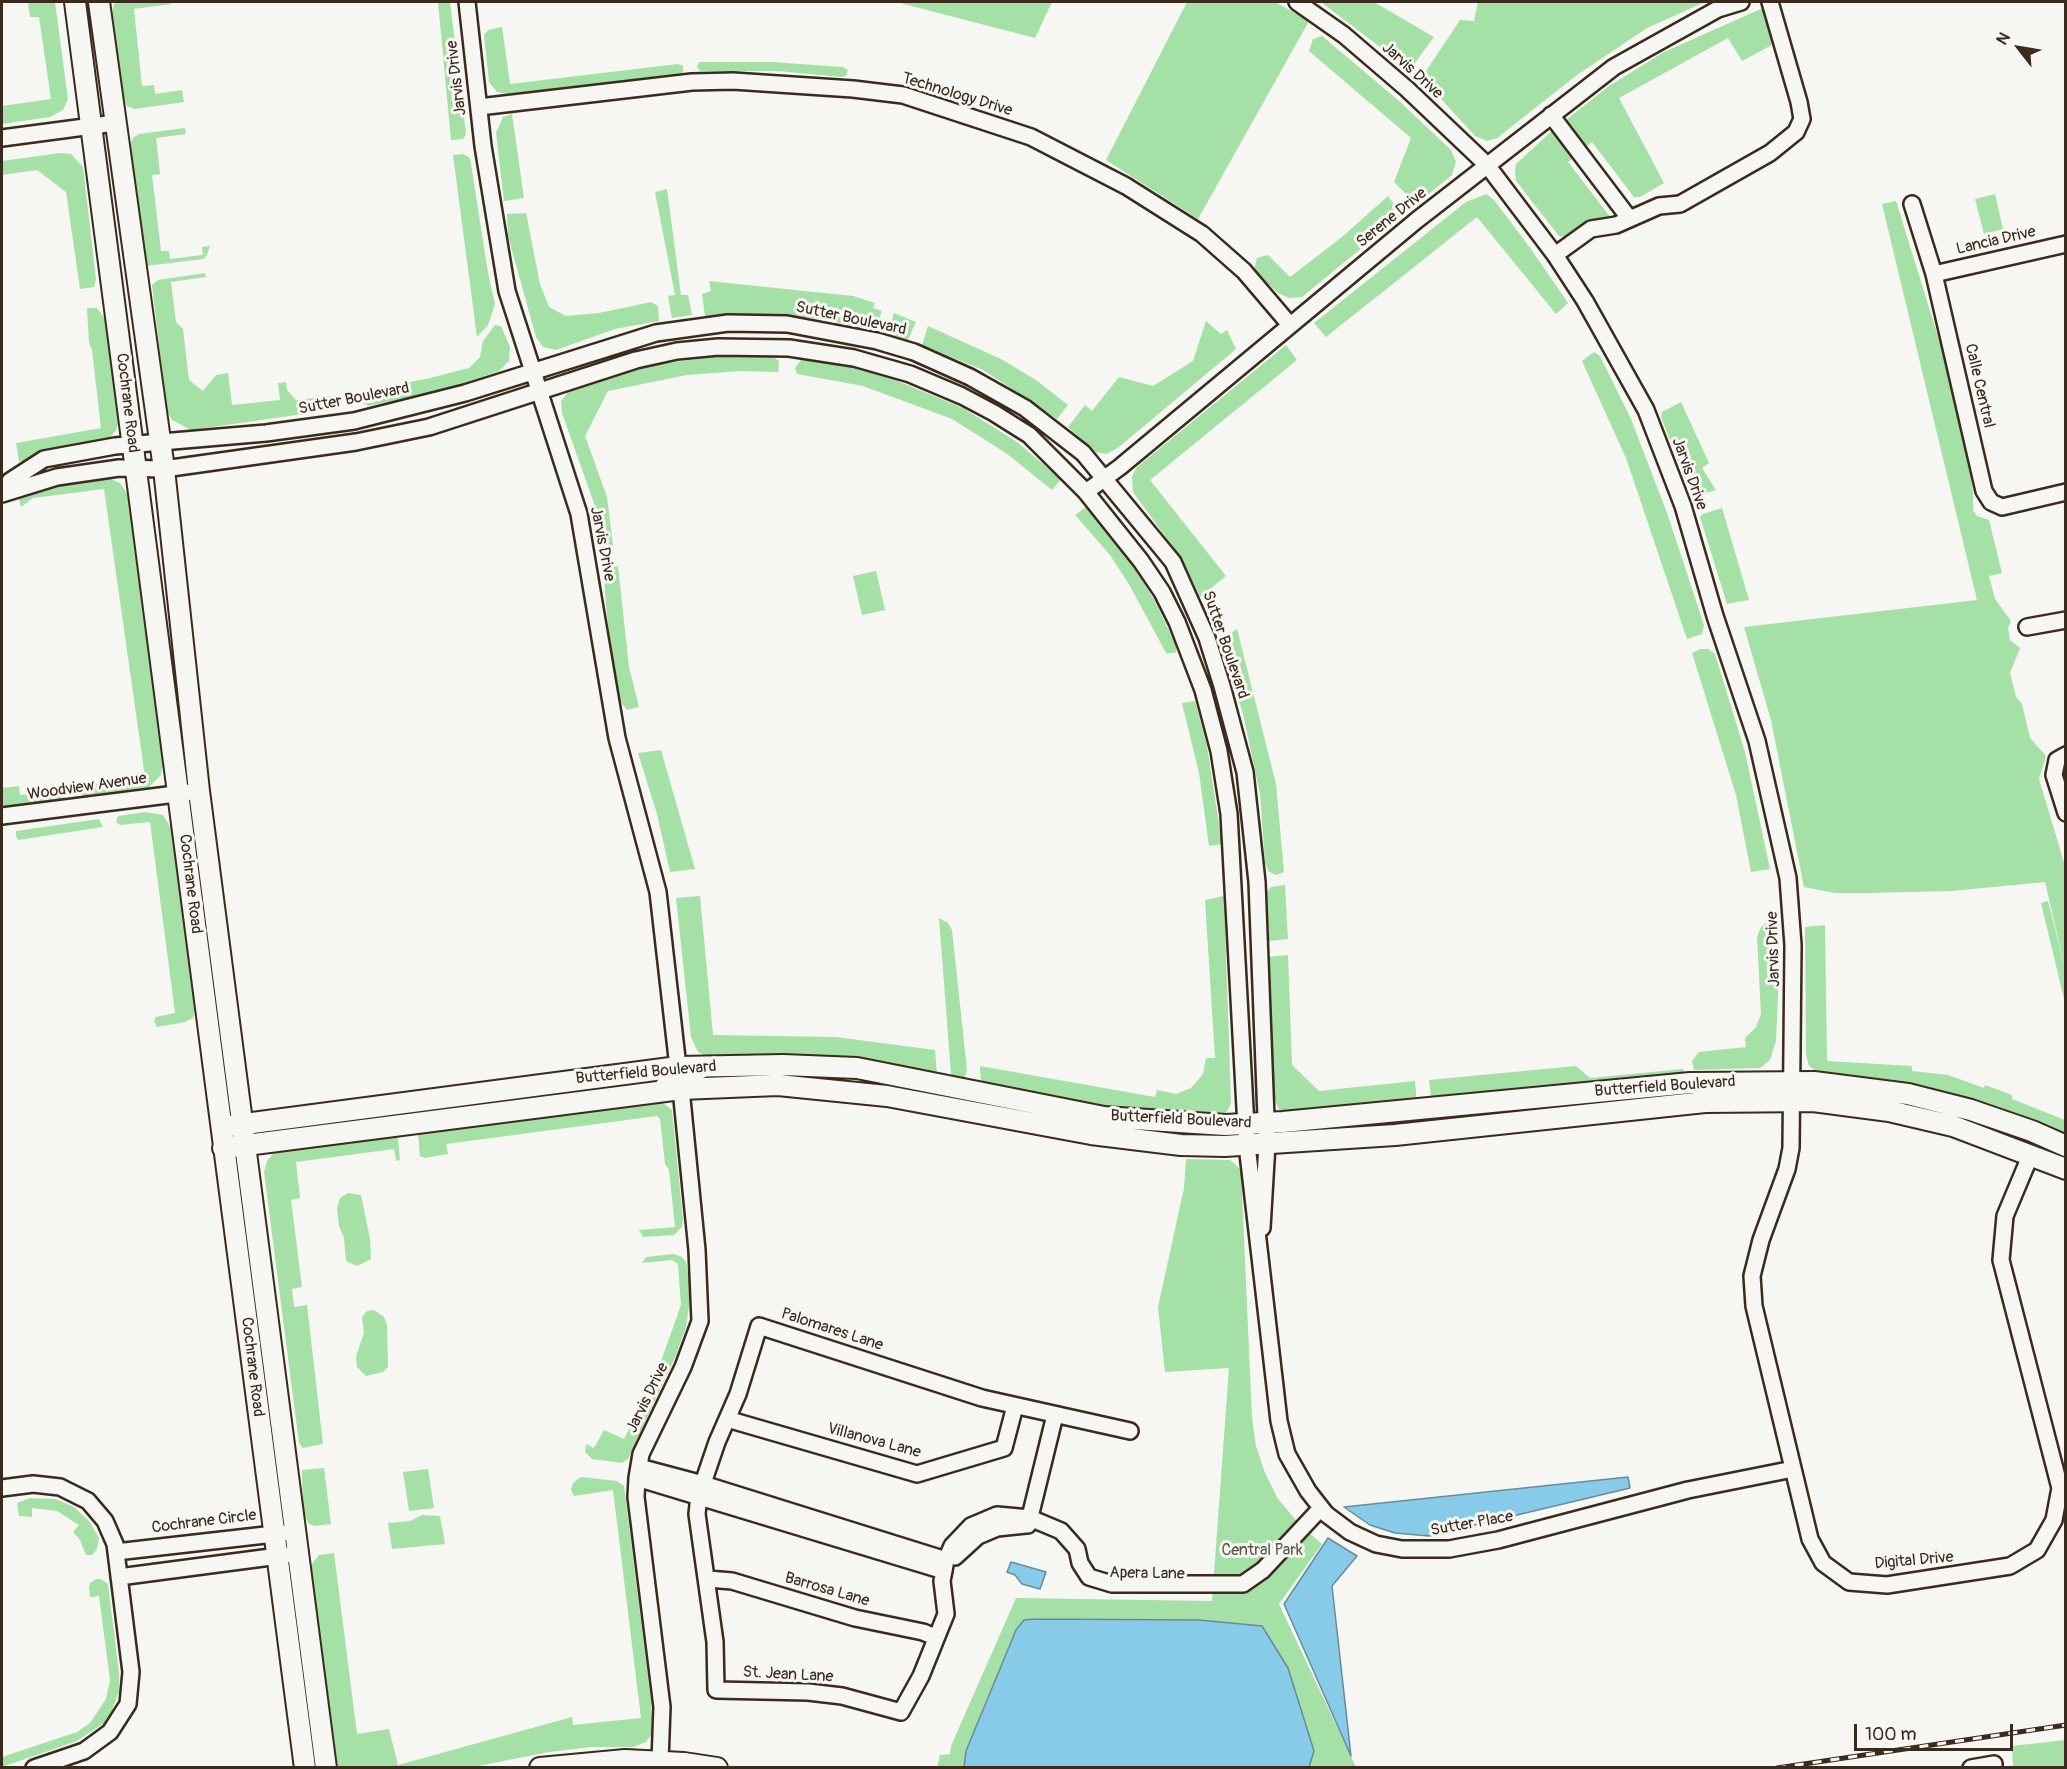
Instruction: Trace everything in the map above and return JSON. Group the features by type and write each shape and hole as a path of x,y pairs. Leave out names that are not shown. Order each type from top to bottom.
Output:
{"main road":[{"name":"Cochrane Road","path":"75,2 304,1767"},
{"name":"Cochrane Road","path":"99,2 164,469 199,791 326,1767"},
{"name":"Butterfield Boulevard","path":"222,1127 678,1067 772,1065 857,1068 1104,1117 1156,1122 1256,1124 1690,1083 1793,1081 1908,1094 1971,1110 2032,1131 2066,1146"},
{"name":"Butterfield Boulevard","path":"223,1149 244,1144 659,1091 778,1085 887,1096 1091,1134 1181,1145 1247,1145 1395,1135 1705,1102 1792,1101 1888,1111 1953,1126 2066,1169"},
{"path":"540,1767 598,1761 660,1761 717,1767"}],"street":[{"name":"Jarvis Drive","path":"467,2 478,106 507,291 579,514 617,738 658,891 678,1067"},
{"name":"Jarvis Drive","path":"1297,2 1344,35 1407,89 1487,165 1555,255 1585,301 1646,411 1683,507 1715,616 1757,741 1788,878 1793,945 1792,1101"},
{"name":"Serene Drive","path":"1086,492 1487,165 1614,66 1718,9 1741,2"},
{"path":"1555,255 1591,229 1616,225 1659,206 1680,204 1770,153 1796,132 1802,119 1799,102 1770,2"},
{"name":"Technology Drive","path":"478,106 713,81 751,80 903,95 1031,137 1126,186 1202,234 1244,271 1290,325"},
{"path":"1551,115 1629,218"},
{"path":"2,138 115,123"},
{"name":"Calle Central","path":"1912,204 1934,274 1984,491 1991,502 2002,507 2066,492"},
{"name":"Lancia Drive","path":"1934,274 2066,244"},
{"name":"Sutter Boulevard","path":"2,494 10,481 44,459 132,445 354,421 395,412 616,343 686,327 756,322 822,329 914,352 970,377 1025,408 1058,431 1106,478 1173,562 1207,638 1245,772 1257,882 1256,1124"},
{"name":"Sutter Boulevard","path":"2,494 57,477 119,468 164,469 310,450 429,427 636,360 677,351 718,347 789,348 854,358 910,374 962,396 1029,435 1086,492 1162,592 1194,664 1219,750 1233,854 1256,1124"},
{"path":"356,442 361,430 389,422 395,412"},
{"path":"310,450 319,439 338,434 354,421"},
{"path":"2027,627 2066,620"},
{"path":"2066,755 2057,760 2054,775 2066,813"},
{"name":"Woodview Avenue","path":"2,816 199,791"},
{"path":"681,1089 687,1079 709,1066"},
{"path":"659,1091 678,1067"},
{"name":"Jarvis Drive","path":"660,1761 662,1707 636,1497 638,1473 652,1430 696,1335 701,1308 681,1089"},
{"name":"Digital Drive","path":"1792,1101 1791,1148 1787,1169 1767,1221 1752,1275 1754,1306 1810,1539 1823,1563 1849,1582 1887,1585 1964,1575 2010,1566 2037,1550 2054,1520 2060,1488 2001,1260 2005,1216 2031,1154"},
{"name":"Sutter Place","path":"1256,1124 1267,1144 1266,1188 1259,1252"},
{"name":"Sutter Place","path":"1256,1124 1247,1145 1279,1421 1287,1454 1298,1477 1324,1511 1350,1532 1376,1544 1402,1549 1449,1549 1498,1540 1682,1492 1793,1469"},
{"name":"Palomares Lane","path":"701,1490 759,1326 1015,1406 1130,1431"},
{"name":"Villanova Lane","path":"728,1419 917,1474 1004,1448 1015,1406"},
{"path":"1029,1521 1055,1415"},
{"path":"638,1473 701,1490 945,1565"},
{"path":"2,1488 47,1485 80,1495 105,1521 116,1551 131,1672 130,1695 125,1709 110,1732 98,1743 84,1751 34,1767"},
{"name":"St. Jean Lane","path":"701,1490 697,1514 708,1579 715,1642 716,1690 842,1696 901,1712 921,1676 946,1614 942,1581 945,1565"},
{"name":"Apera Lane","path":"945,1565 978,1536 997,1528 1029,1521 1061,1531 1077,1549 1080,1563 1089,1577 1112,1584 1243,1584 1263,1570 1324,1511"},
{"name":"Cochrane Circle","path":"116,1551 272,1532 297,1543"},
{"path":"119,1577 276,1558 297,1543"},
{"name":"Barrosa Lane","path":"708,1579 732,1581 855,1618 923,1632 935,1637"},
{"path":"1971,1767 1994,1764 1994,1767"}],"green space":[{"path":"28,2 55,2 68,99 63,110 50,117 2,124 2,106 51,99 39,17 30,17"},
{"path":"119,2 171,2 171,4 134,9 142,86 154,85 155,94 182,90 184,102 135,109 127,106 124,99 112,13 114,4"},
{"path":"438,2 450,2 466,134 463,139 451,140"},
{"path":"896,2 1052,2 1035,38"},
{"path":"1187,2 1275,2 1309,21 1198,219 1106,160"},
{"path":"1321,2 1374,2 1434,37 1410,70"},
{"path":"1478,2 1705,2 1647,28 1577,75 1497,138 1487,141 1475,136 1423,79 1424,74 1460,20 1474,21"},
{"path":"1763,8 1774,39 1770,46 1742,61 1728,38 1619,98 1664,183 1640,197 1634,197 1592,142 1585,148 1566,120 1609,86 1664,52"},
{"path":"502,27 510,84 678,64 683,66 683,73 512,95 497,92 489,82 484,35 488,30"},
{"path":"1322,36 1398,100 1451,150 1456,162 1452,175 1416,204 1394,182 1411,138 1309,51 1313,39"},
{"path":"699,62 771,62 843,67 848,70 846,76 841,77 778,71 700,71 697,67"},
{"path":"512,114 524,198 504,201 496,133 503,117"},
{"path":"185,128 186,134 156,138 160,174 152,175 161,251 169,251 170,259 203,255 202,247 210,246 203,259 146,266 130,146 133,138 139,134"},
{"path":"1553,130 1575,157 1568,162 1611,218 1587,224 1567,237 1559,236 1516,181 1516,164"},
{"path":"60,153 71,154 83,167 96,279 94,287 80,289 66,192 37,170 2,175 2,161"},
{"path":"463,154 470,158 495,304 488,325 477,337 453,155"},
{"path":"667,189 681,295 688,295 692,315 672,318 668,296 675,295 655,192"},
{"path":"1486,194 1494,200 1531,249 1568,303 1556,314 1477,217 1326,337 1314,323 1466,202"},
{"path":"1995,194 2003,229 1984,234 1975,199"},
{"path":"1388,196 1402,215 1302,297 1289,298 1278,293 1254,270 1257,258 1268,255 1290,277 1342,237"},
{"path":"1896,201 1953,385 1973,491 1973,510 1977,516 1989,520 2002,573 1989,576 1995,599 2011,621 2008,628 2010,640 2020,648 2010,673 2016,697 2022,704 2030,738 2046,756 2039,779 2065,866 2065,968 2045,882 1952,891 1869,893 1835,893 1804,887 1771,720 1744,627 1977,600 1882,204"},
{"path":"526,213 540,284 549,307 566,316 599,313 651,302 658,306 659,321 615,329 556,350 543,347 536,337 508,236 507,214"},
{"path":"205,273 206,277 171,282 176,322 183,329 189,380 203,391 216,375 228,373 232,405 280,400 278,383 286,382 287,390 296,400 341,395 342,405 338,409 191,430 172,420 167,411 152,285 158,280"},
{"path":"709,281 853,296 875,303 873,308 882,311 874,331 823,319 767,314 705,316 702,294 711,291"},
{"path":"87,308 97,308 106,320 119,421 116,430 108,440 41,454 23,462 19,461 16,443 101,428 92,350 89,343"},
{"path":"894,313 916,322 908,340 888,334"},
{"path":"1206,321 1221,334 1227,330 1236,349 1119,447 1107,454 1095,452 1068,427 1085,405 1092,411 1119,377 1153,386 1193,361"},
{"path":"495,325 501,326 510,347 509,361 499,371 438,392 368,406 361,402 359,391 426,379 469,368 480,357 483,341"},
{"path":"928,326 1001,359 1036,380 1068,405 1057,419 983,370 922,345"},
{"path":"1286,345 1297,360 1150,480 1226,576 1200,597 1183,561 1133,492 1132,476 1137,467"},
{"path":"1594,352 1600,356 1631,419 1667,513 1704,625 1702,634 1687,639 1626,458 1582,361"},
{"path":"721,356 772,356 779,361 778,372 740,371 687,375 608,391 585,436 607,497 614,553 604,553 596,509 562,413 561,401 568,392 645,366"},
{"path":"801,360 835,362 890,378 963,408 1017,442 1061,479 1052,490 1006,453 952,419 863,386 797,374 795,368"},
{"path":"1681,402 1709,463 1702,468 1716,490 1699,495 1690,491 1661,417 1662,412"},
{"path":"108,478 120,483 130,498 163,763 161,775 149,787 82,796 80,786 145,777 104,489 33,498 21,507 19,499 20,495 42,486"},
{"path":"1086,507 1093,510 1125,552 1156,603 1177,648 1175,653 1166,653 1130,586 1110,555 1075,515"},
{"path":"1722,508 1749,600 1727,604 1700,517"},
{"path":"618,566 629,667 639,707 627,710 620,701 610,645 605,593 604,570"},
{"path":"876,571 885,610 862,615 853,576"},
{"path":"1237,629 1276,784 1284,872 1276,875 1268,871 1265,862 1260,794 1243,714 1223,649 1222,642 1225,637"},
{"path":"1700,649 1708,649 1715,654 1745,752 1770,869 1751,872 1736,795 1692,653"},
{"path":"1195,701 1207,746 1222,844 1209,846 1199,773 1182,703"},
{"path":"661,750 695,869 670,872 657,814 638,753"},
{"path":"19,786 20,795 65,789 66,799 3,807 2,788"},
{"path":"145,812 163,815 172,830 195,1010 193,1018 185,1022 157,1027 154,1021 156,1017 175,1013 150,822 120,825 116,822 118,816"},
{"path":"99,819 103,827 18,840 16,836 16,831"},
{"path":"1285,885 1288,939 1269,941 1266,893 1271,887"},
{"path":"700,896 713,1035 836,1037 935,1050 937,1075 711,1058 698,1052 691,1037 676,898"},
{"path":"1224,896 1231,1102 1228,1110 1220,1118 1135,1114 981,1085 980,1066 1155,1097 1157,1090 1176,1094 1191,1088 1203,1074 1206,1058 1215,1058 1205,900"},
{"path":"2048,901 2065,968 2065,1003 2041,903"},
{"path":"939,918 948,923 952,930 967,1070 965,1077 956,1080 951,1074"},
{"path":"1769,921 1775,921 1778,994 1776,1041 1770,1060 1760,1068 1694,1070 1692,1061 1699,1052 1746,1047 1745,1038 1756,1027 1761,1014 1757,937 1761,927"},
{"path":"1825,925 1827,1061 1912,1066 1912,1071 1948,1075 1984,1088 1985,1085 2012,1095 2012,1099 2065,1120 2065,1139 1963,1100 1894,1081 1816,1071 1809,1066 1806,1054 1805,927"},
{"path":"1288,955 1292,1065 1319,1091 1415,1081 1417,1103 1290,1115 1279,1110 1274,1098 1268,957"},
{"path":"1576,1066 1590,1078 1683,1069 1684,1075 1431,1098 1429,1080"},
{"path":"659,1100 672,1110 683,1219 682,1227 674,1235 643,1237 639,1230 675,1227 669,1170 665,1164 660,1119 657,1116 446,1144 448,1154 425,1158 420,1156 418,1133"},
{"path":"395,1135 398,1139 400,1160 396,1161 394,1149 296,1162 300,1198 291,1200 302,1287 292,1289 294,1307 307,1305 323,1444 303,1448 299,1443 264,1172 267,1161 278,1148"},
{"name":"Central Park","path":"1186,1159 1230,1160 1241,1170 1252,1418 1256,1446 1265,1473 1278,1499 1300,1525 1322,1544 1279,1604 1356,1767 937,1768 940,1755 950,1754 951,1746 1016,1598 1212,1601 1229,1368 1165,1372 1158,1307 1184,1188"},
{"path":"348,1193 361,1195 370,1239 371,1259 357,1266 346,1261 344,1238 339,1226 337,1208 340,1198"},
{"path":"674,1254 682,1257 686,1262 691,1293 686,1327 676,1355 628,1459 622,1463 592,1459 585,1452 586,1444 594,1448 604,1430 624,1439 655,1378 681,1305 678,1264 672,1260 642,1263 646,1257"},
{"path":"374,1310 384,1317 387,1325 388,1367 383,1372 366,1376 357,1367 356,1356 364,1333 362,1317 367,1311"},
{"path":"324,1468 331,1524 315,1526 309,1524 303,1513 302,1470"},
{"path":"428,1469 434,1508 409,1511 403,1472"},
{"path":"581,1477 617,1481 624,1486 651,1701 653,1732 646,1742 633,1747 591,1747 549,1752 473,1767 338,1767 311,1575 311,1565 319,1555 334,1553 357,1734 389,1729 398,1765 572,1717 573,1725 641,1718 613,1490 574,1496 571,1490 573,1483"},
{"path":"30,1498 56,1499 74,1507 89,1521 99,1538 97,1549 92,1555 86,1555 80,1540 73,1532 79,1525 57,1511 32,1508 32,1517 19,1516 17,1503"},
{"path":"422,1515 440,1516 445,1544 392,1549 388,1523 410,1521"},
{"path":"101,1579 108,1584 119,1673 119,1691 112,1710 104,1723 77,1741 2,1767 2,1757 77,1732 90,1723 106,1699 110,1680 99,1596 90,1597 89,1588 90,1583"},
{"path":"2065,1740 2065,1767 2013,1767 2012,1746"}],"water":[{"path":"1628,1477 1630,1488 1429,1536 1395,1533 1370,1525 1344,1507"},
{"path":"1328,1538 1357,1556 1332,1586 1351,1756 1284,1604"},
{"path":"1011,1562 1046,1572 1040,1589 1022,1584 1015,1575 1007,1572"},
{"path":"1024,1620 1199,1620 1262,1626 1288,1668 1314,1751 1309,1767 964,1767 966,1751 1016,1630"}],"railway":[{"path":"1777,1768 2066,1725"}]}
